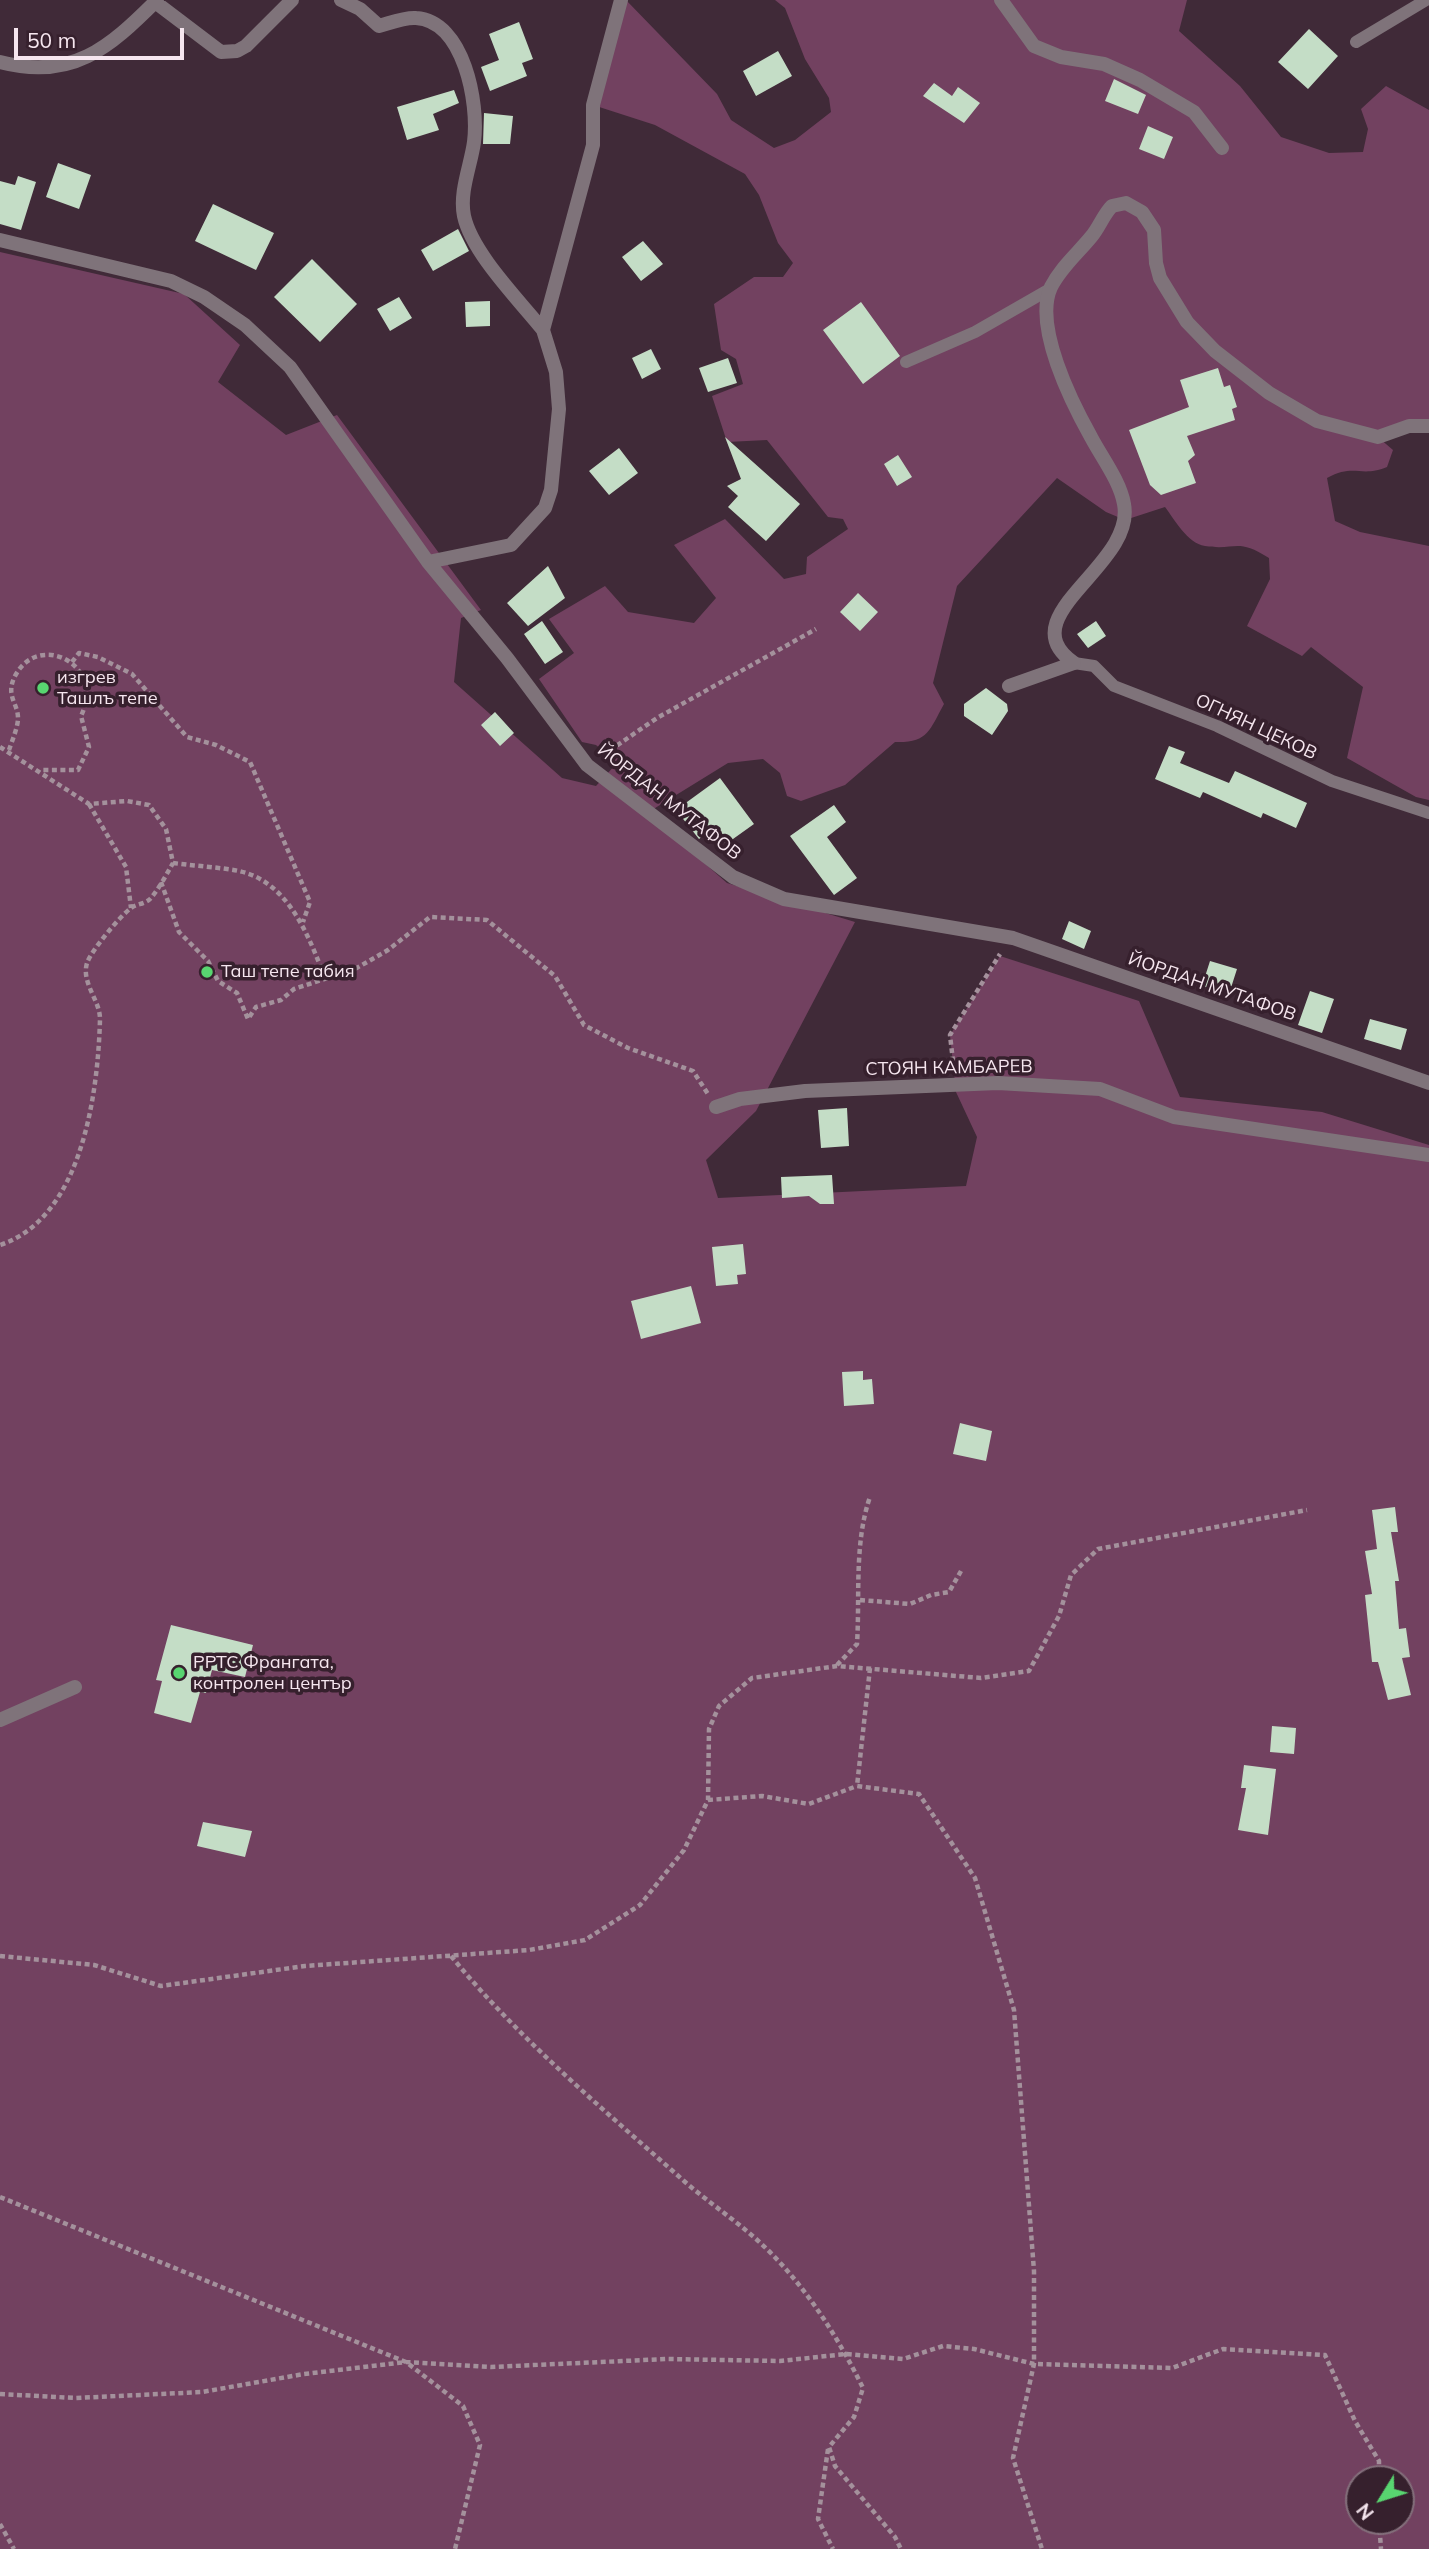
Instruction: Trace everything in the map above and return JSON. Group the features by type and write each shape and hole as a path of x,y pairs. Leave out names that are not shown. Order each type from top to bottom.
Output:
{"street":[{"path":"0,62 17,66 64,66 89,58 126,30 156,1 221,52 237,51 246,46 292,0"},
{"path":"341,0 360,9 379,26 414,17 436,23 449,34 463,60 471,93 475,139 464,190 464,216 480,249 543,330 556,372 559,409 555,462 545,508 511,545 428,562"},
{"path":"543,330 593,145 593,105 621,0"},
{"path":"1001,0 1034,46 1061,57 1104,64 1140,80 1194,112 1222,148"},
{"path":"1074,663 1063,655 1055,642 1053,627 1066,605 1119,541 1125,520 1124,502 1116,482 1073,405 1052,347 1048,313 1050,289 1062,269 1094,234 1106,212 1120,202 1132,204 1142,212 1154,230 1156,263 1160,278 1187,322 1215,351 1269,393 1317,421 1378,437 1409,426 1429,426"},
{"name":"ЙОРДАН МУТАФОВ","path":"0,240 171,281 204,296 245,325 290,367 428,562 507,658 587,765 733,877 785,899 1003,936 1429,1083"},
{"path":"1009,686 1074,663"},
{"name":"СТОЯН КАМБАРЕВ","path":"716,1107 740,1099 804,1091 998,1083 1100,1089 1174,1117 1429,1155"},
{"path":"0,1720 75,1687"}],"lane":[{"path":"1356,42 1426,0"},
{"path":"906,362 975,332 1050,289"},
{"name":"ОГНЯН ЦЕКОВ","path":"1074,663 1094,666 1114,686 1217,726 1332,781 1429,813"}],"path":[{"path":"587,765 657,718 816,629"},
{"path":"72,662 79,653 98,657 132,674 187,737 216,745 250,762 310,902 303,922"},
{"path":"9,750 19,717 11,693 17,672 32,659 44,655 72,662 85,681 86,705 80,716 89,747 78,770 39,770"},
{"path":"0,747 9,750 89,804 126,867 131,908"},
{"path":"0,1245 22,1238 41,1223 67,1181 87,1132 100,1016 87,982 87,962 131,908 148,901 173,863 166,829 149,805 127,800 89,804"},
{"path":"173,863 242,872 286,901 303,922 325,978"},
{"path":"161,882 178,932 208,961 218,981 237,993 248,1019 256,1007 281,1000 294,989 355,970 388,950 430,917 487,920 555,976 584,1024 628,1048 694,1071 716,1107"},
{"path":"956,1085 950,1035 1000,957 1003,936"},
{"path":"837,1666 857,1644 860,1547 864,1516 870,1497"},
{"path":"0,1956 94,1965 162,1986 305,1966 529,1950 585,1940 640,1905 684,1850 708,1800 709,1729 719,1706 752,1678 837,1666 981,1678 1029,1671 1059,1616 1071,1575 1098,1549 1307,1510"},
{"path":"860,1600 910,1604 931,1595 949,1592 961,1571"},
{"path":"857,1786 870,1668"},
{"path":"708,1800 762,1796 809,1804 857,1786 919,1794 975,1878 1014,2010 1034,2271 1034,2364 1013,2458 1042,2549"},
{"path":"450,1956 478,1990 615,2119 756,2239 803,2290 846,2354 863,2388 854,2417 829,2447 818,2519 833,2549"},
{"path":"0,2197 406,2362 463,2406 480,2445 455,2549"},
{"path":"0,2394 76,2398 202,2392 304,2374 406,2362 491,2367 667,2359 780,2361 846,2354 903,2359 943,2346 974,2349 1034,2364 1172,2368 1223,2349 1325,2355 1354,2421 1379,2465"},
{"path":"829,2447 835,2466 895,2537 901,2549"},
{"path":"0,2524 14,2549"}],"shaded area":[{"path":"626,0 717,94 731,120 774,148 795,140 831,112 829,98 805,59 785,8 775,0 1187,0 1179,31 1240,86 1281,137 1329,153 1363,152 1368,129 1361,109 1386,86 1429,110 1429,426 1379,438 1393,450 1387,467 1344,472 1327,478 1335,521 1360,532 1429,546 1429,800 1416,797 1347,758 1363,687 1311,647 1302,656 1247,626 1270,579 1269,558 1242,546 1215,547 1199,544 1182,530 1165,507 1125,520 1106,512 1057,478 957,586 933,683 944,704 926,734 914,740 895,742 845,785 801,801 787,796 780,773 763,759 728,763 647,813 727,883 855,922 756,1111 706,1160 718,1198 966,1186 977,1137 956,1092 950,1035 1000,956 1139,1001 1180,1097 1322,1112 1429,1145 1429,2549 0,2549 0,252 184,294 240,345 218,382 286,435 337,415 481,610 461,618 454,682 562,778 596,786 617,763 596,745 582,742 539,679 574,653 549,619 605,586 628,612 694,623 716,598 674,545 725,519 784,579 806,574 807,557 848,529 843,519 828,517 767,440 727,442 712,396 743,384 736,359 721,350 714,304 754,277 783,277 793,263 778,243 759,195 745,174 655,125 593,105"}],"building":[{"path":"519,22 533,59 522,63 527,76 490,91 481,67 499,60 489,34"},
{"path":"1309,29 1338,56 1308,89 1278,62"},
{"path":"778,51 792,76 756,96 743,71"},
{"path":"1114,79 1146,95 1138,114 1105,101"},
{"path":"934,83 952,96 958,87 980,103 964,123 923,96"},
{"path":"454,90 459,103 433,114 439,130 407,140 397,107"},
{"path":"484,113 513,116 510,144 483,144"},
{"path":"1148,126 1173,137 1164,159 1139,149"},
{"path":"58,163 91,175 79,209 46,197"},
{"path":"18,176 36,182 21,230 0,224 0,181 15,185"},
{"path":"213,204 274,233 256,270 195,241"},
{"path":"458,229 469,251 433,271 421,250"},
{"path":"643,241 663,264 641,281 622,257"},
{"path":"312,259 357,304 320,342 274,297"},
{"path":"399,297 412,318 390,331 377,309"},
{"path":"490,301 490,326 466,327 465,302"},
{"path":"861,302 900,356 863,384 823,330"},
{"path":"651,349 661,369 642,379 632,358"},
{"path":"728,358 737,383 708,392 699,368"},
{"path":"1218,368 1224,387 1230,385 1237,407 1232,409 1235,420 1187,436 1195,455 1188,461 1196,483 1161,495 1150,485 1129,430 1189,407 1180,380"},
{"path":"725,437 800,504 766,541 728,507 738,496 727,486 741,479"},
{"path":"619,448 638,473 609,495 589,471"},
{"path":"898,455 912,477 897,486 884,464"},
{"path":"548,566 565,598 528,626 507,603"},
{"path":"858,593 878,612 860,631 840,612"},
{"path":"542,621 563,652 545,664 524,634"},
{"path":"1096,621 1106,636 1088,648 1077,634"},
{"path":"986,688 1007,704 1008,711 992,735 964,716 964,704"},
{"path":"495,712 514,733 500,746 481,725"},
{"path":"1169,746 1185,752 1180,763 1229,783 1235,771 1307,803 1296,828 1263,813 1261,818 1203,792 1200,798 1155,779"},
{"path":"720,778 754,824 726,844 714,828 699,839 676,810"},
{"path":"834,805 846,822 827,837 857,878 834,895 790,836"},
{"path":"1069,921 1091,931 1084,949 1062,939"},
{"path":"1210,961 1237,969 1229,994 1202,986"},
{"path":"1310,991 1334,999 1322,1033 1298,1025"},
{"path":"1370,1019 1407,1029 1401,1050 1364,1039"},
{"path":"847,1108 849,1146 821,1148 818,1110"},
{"path":"832,1175 834,1204 820,1204 809,1196 782,1198 781,1177"},
{"path":"743,1244 746,1274 737,1275 738,1284 716,1286 712,1247"},
{"path":"691,1286 701,1323 641,1339 631,1301"},
{"path":"863,1371 863,1380 872,1379 874,1404 844,1406 842,1372"},
{"path":"960,1423 992,1431 986,1461 953,1454"},
{"path":"1395,1507 1398,1532 1391,1532 1399,1581 1395,1581 1399,1629 1406,1628 1410,1657 1402,1658 1411,1695 1388,1700 1378,1662 1372,1662 1365,1595 1372,1594 1365,1551 1377,1549 1372,1510"},
{"name":"РРТС Франгата, контролен център","path":"171,1625 253,1645 245,1677 212,1670 206,1693 200,1692 191,1723 154,1713 162,1681 156,1680"},
{"path":"1272,1726 1296,1728 1294,1754 1270,1752"},
{"path":"1244,1765 1276,1769 1268,1835 1238,1830 1246,1788 1241,1788"},
{"path":"203,1822 252,1831 245,1857 197,1846"}],"place":[{"name":"изгрев Ташлъ тепе","path":"43,688"},
{"name":"Таш тепе табия","path":"207,972"},
{"name":"РРТС Франгата, контролен център","path":"179,1673"}]}
